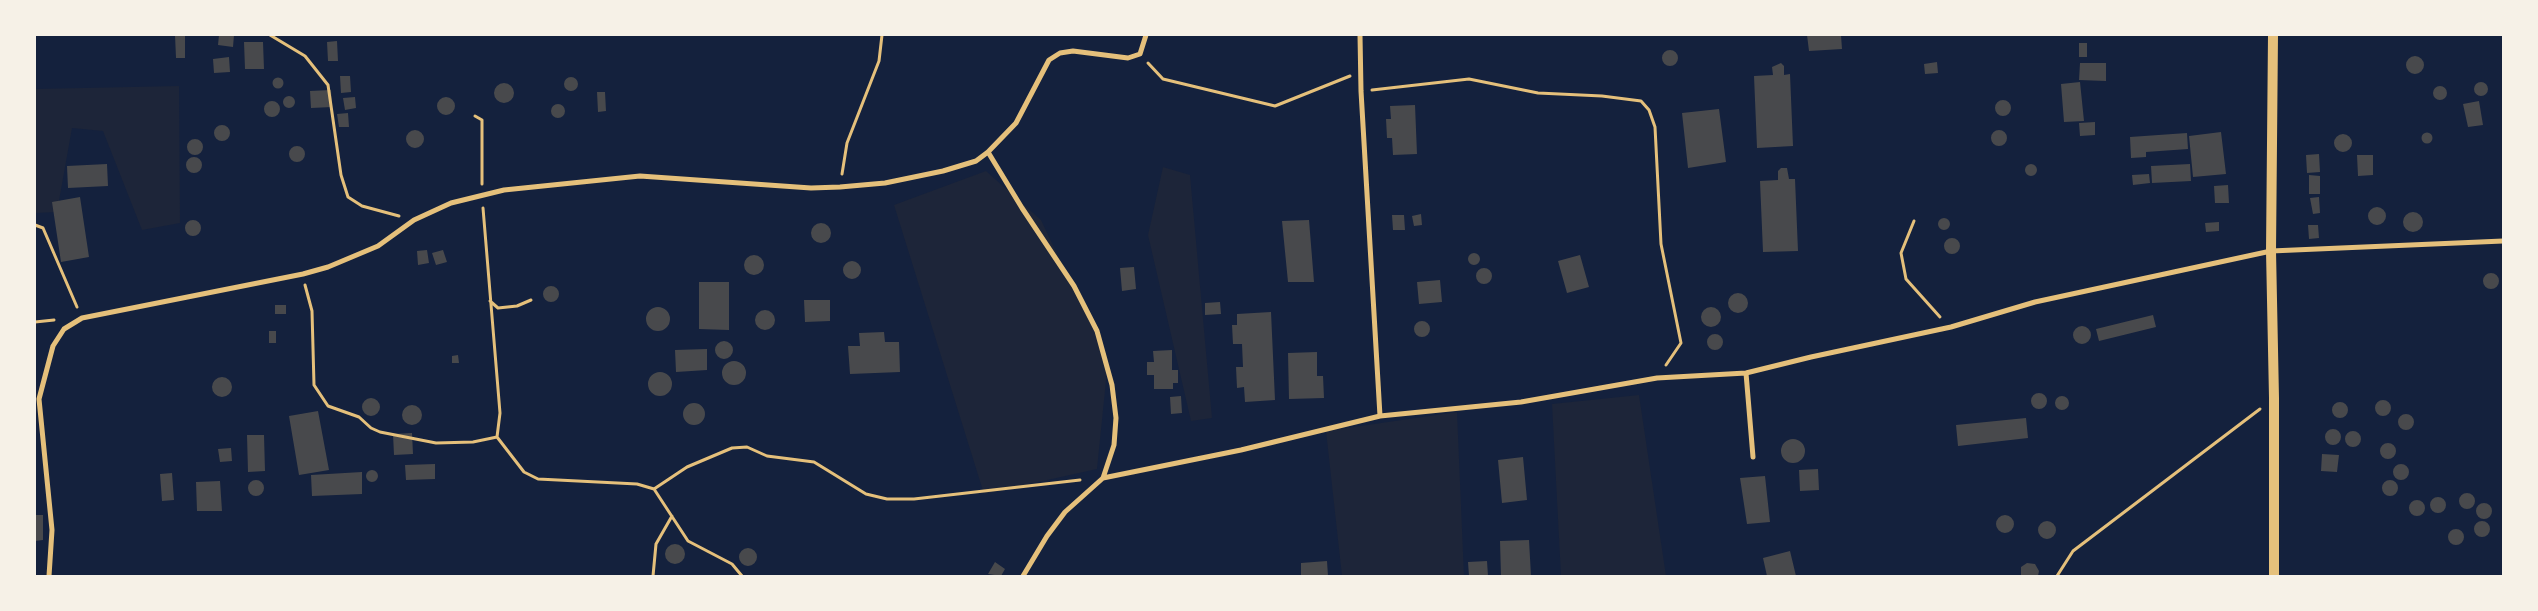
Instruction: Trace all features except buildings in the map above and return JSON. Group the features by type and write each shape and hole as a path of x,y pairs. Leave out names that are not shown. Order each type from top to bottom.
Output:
{"main road":[{"path":"2272,35 2271,252 2274,398 2274,576"}],"street":[{"path":"49,576 52,530 39,399 53,346 64,329 82,318 303,274 347,261 378,246 414,220 451,203 535,185 640,176 811,188 840,187 885,183 943,170 976,161 988,152 1016,123 1050,60 1060,53 1073,51 1128,58 1140,54 1146,35"},
{"path":"1360,35 1361,91 1380,416"},
{"path":"988,152 1022,208 1074,286 1097,332 1112,385 1116,418 1114,445 1103,478 1065,512 1047,536 1023,576"},
{"path":"1103,478 1241,450 1380,416 1521,402 1657,378 1746,373 1811,356 1951,327 2035,302 2271,252 2503,241"},
{"path":"1746,373 1752,457"}],"path":[{"path":"270,35 304,56 328,85 341,175 348,197 362,206 414,220"},
{"path":"840,187 847,143 879,62 882,35"},
{"path":"1140,54 1162,80 1275,106 1362,71"},
{"path":"1361,91 1469,79 1538,93 1602,96 1641,101 1649,110 1655,127 1660,244 1681,343 1657,378"},
{"path":"475,116 482,120 482,196 500,413 497,437 524,472 538,479 637,484 654,488 688,541 732,564 742,576"},
{"path":"1914,221 1901,253 1906,279 1928,306 1951,327"},
{"path":"35,225 43,228 82,318"},
{"path":"303,274 312,311 314,386 328,406 359,417 370,428 380,432 436,443 473,442 497,437"},
{"path":"490,300 498,308 517,306 531,300"},
{"path":"2056,576 2073,552 2274,398"},
{"path":"654,488 687,467 732,448 748,448 767,456 814,462 866,494 887,499 914,499 1103,478"},
{"path":"653,576 656,544 672,516"}],"shaded area":[{"path":"179,86 180,223 142,230 103,131 72,128 57,212 35,213 35,89"},
{"path":"1163,167 1190,175 1212,418 1191,421 1148,235"},
{"path":"986,171 1041,220 1108,361 1097,469 984,494 894,205"},
{"path":"1639,395 1666,576 1561,576 1552,404"},
{"path":"1457,412 1464,576 1342,576 1326,431"}]}
